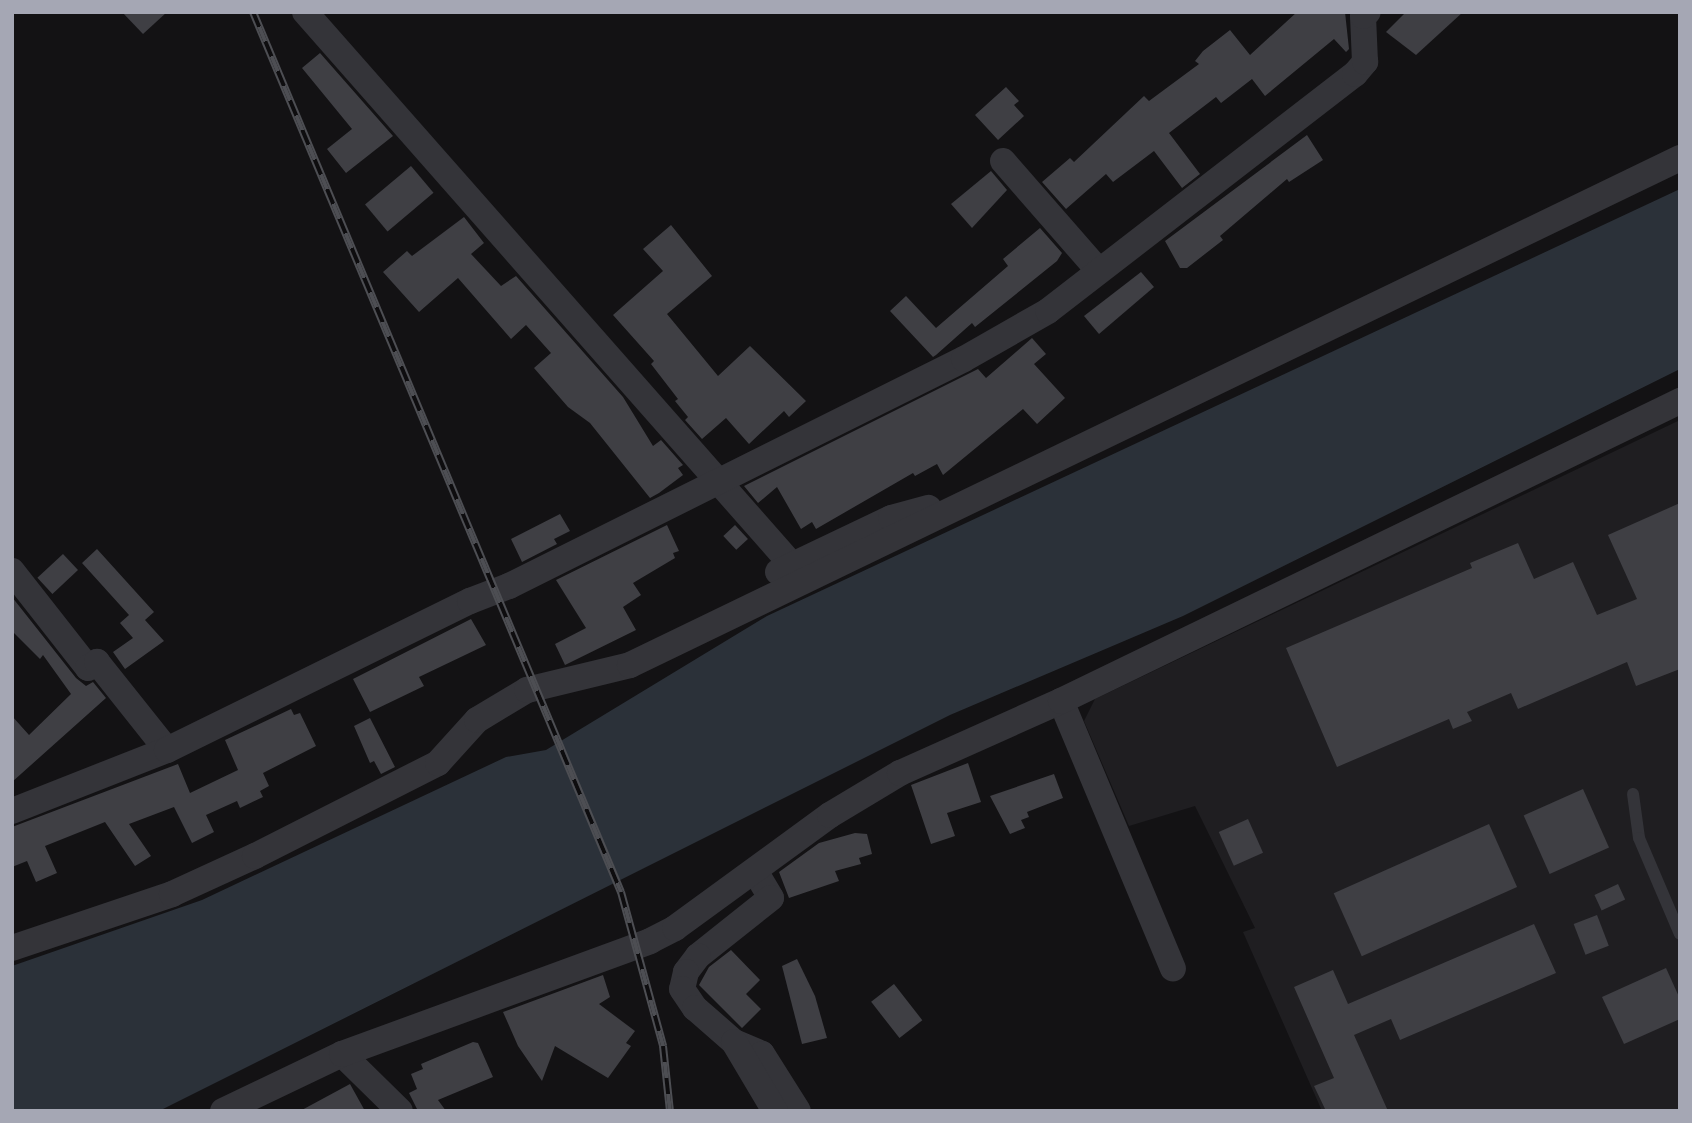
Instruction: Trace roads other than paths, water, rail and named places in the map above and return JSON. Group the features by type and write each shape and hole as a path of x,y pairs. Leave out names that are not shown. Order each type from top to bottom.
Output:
{"street":[{"path":"305,12 792,565"},
{"path":"12,811 167,750 470,601 509,586 717,479 964,359 1048,311 1355,74 1364,62 1363,16 1368,12"},
{"path":"12,948 172,894 361,804 438,763 456,738 477,720 527,690 630,666 1680,158"},
{"path":"1003,161 1098,270"},
{"path":"223,1111 342,1054 650,941 755,871 830,815 900,773 1061,701 1680,401"},
{"path":"699,633 701,621 720,606 792,565 891,518 983,497"},
{"path":"12,571 88,668 97,662 167,750"},
{"path":"1061,701 1173,969"},
{"path":"755,871 771,898 698,957 682,989 695,1008 734,1042 762,1054 798,1111"},
{"path":"734,1042 775,1111"},
{"path":"342,1054 400,1111"}],"lane":[{"path":"1633,794 1639,838 1680,934"}],"railway":[{"path":"253,12 621,892 663,1046 670,1111"}]}
